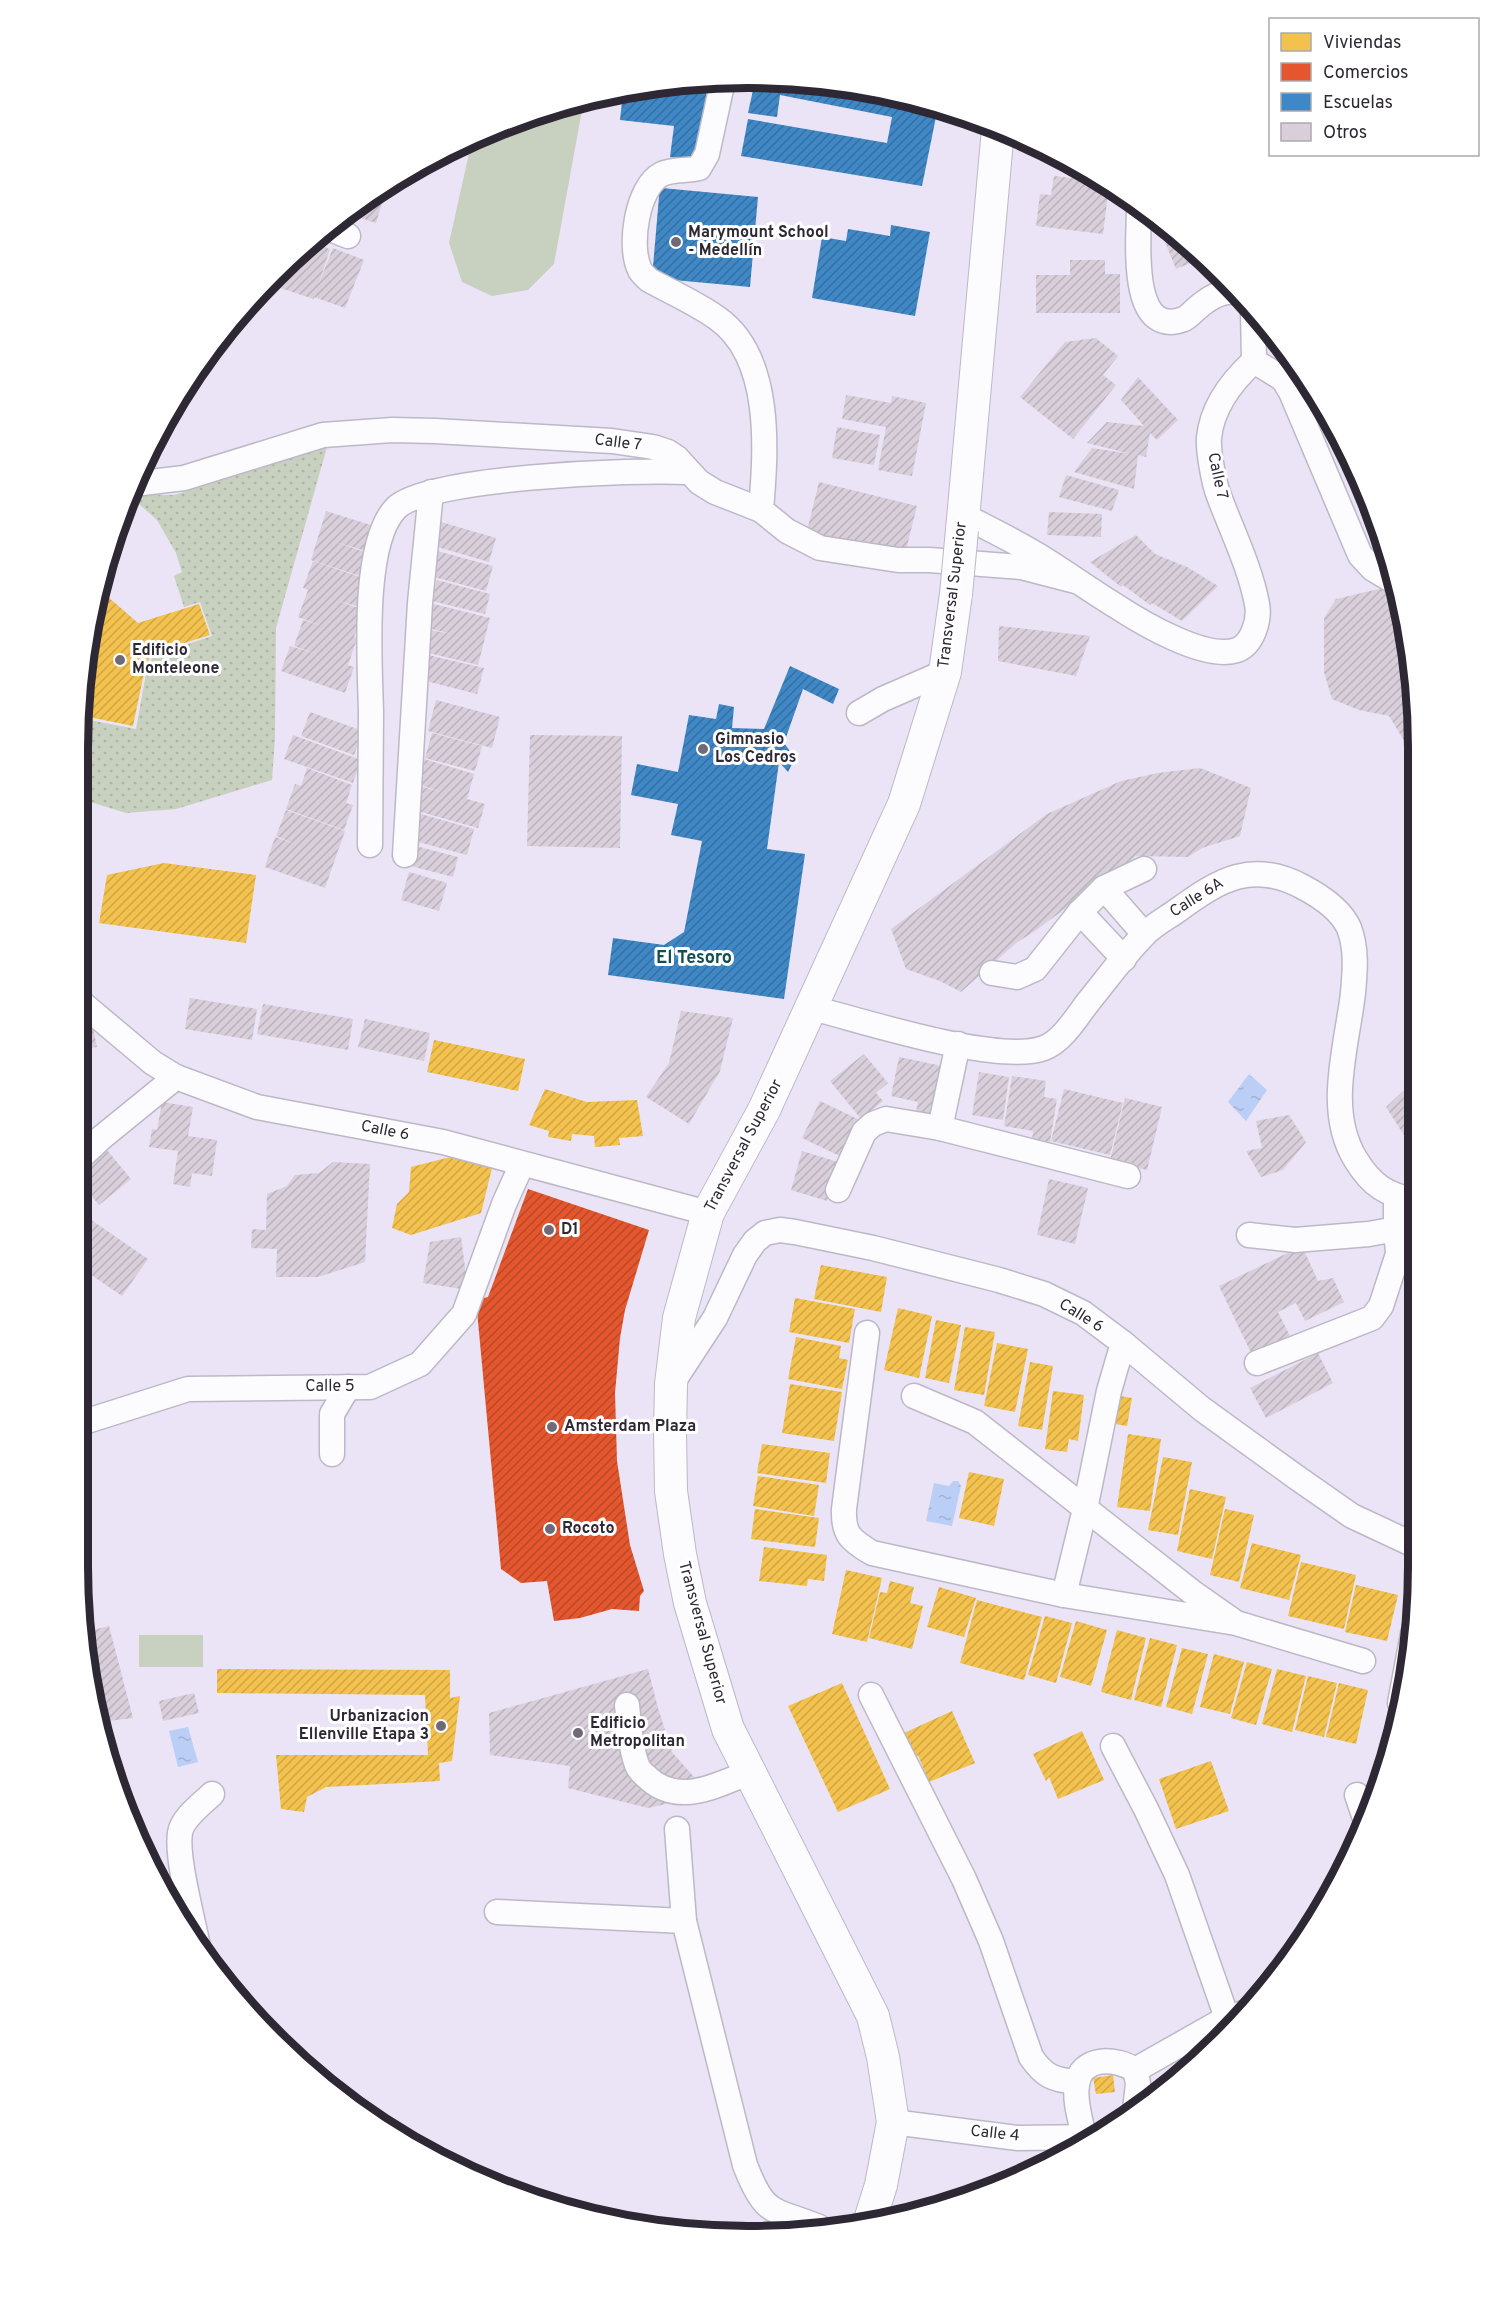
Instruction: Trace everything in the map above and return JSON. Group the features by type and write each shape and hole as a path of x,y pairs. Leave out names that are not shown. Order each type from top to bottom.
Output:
{"main road":[{"name":"Transversal Superior","path":"872,2214 882,2185 893,2122 883,2057 873,2016 728,1729 690,1603 680,1554 671,1491 671,1384 679,1318 708,1213 764,1110 904,804 945,672 956,594 997,138"}],"street":[{"path":"721,89 707,154 699,168 662,174 649,185 640,205 635,227 636,260 640,272 649,280 718,319 747,354 765,420 761,510"},
{"path":"1139,217 1139,276 1143,301 1155,317 1169,321 1185,318 1216,294 1226,293"},
{"path":"1253,323 1254,361 1283,379 1292,392 1360,555 1373,569 1386,577"},
{"name":"Calle 7","path":"962,523 1040,557 1075,581 1170,637 1207,649 1229,652 1240,649 1248,644 1256,625 1258,605 1243,558 1218,494 1209,439 1215,418 1230,386 1254,361"},
{"name":"Calle 7","path":"145,483 184,478 323,435 392,430 612,441 653,447 668,452 677,458 687,472 699,482 715,492 761,510 787,531 820,548 898,560 1021,567 1075,581"},
{"path":"370,845 371,591 378,546 384,527 397,507 431,492 476,484 609,471 687,472"},
{"path":"405,855 420,603 431,492"},
{"path":"859,713 890,696 945,672"},
{"path":"992,973 1017,977 1035,969 1080,912 1104,888 1144,870"},
{"name":"Calle 6A","path":"812,1008 958,1044 998,1052 1026,1053 1046,1047 1063,1034 1144,934 1215,884 1234,876 1251,873 1274,875 1303,887 1330,904 1348,926 1355,958 1341,1077 1341,1120 1351,1153 1365,1175 1390,1195 1406,1199"},
{"path":"1104,888 1144,934"},
{"path":"1080,912 1124,959"},
{"name":"Calle 6","path":"88,1008 153,1063 176,1077 257,1107 443,1142 708,1213"},
{"path":"940,1128 958,1044"},
{"path":"88,1150 176,1077"},
{"path":"838,1190 864,1132 873,1124 885,1119 940,1128 1128,1176"},
{"name":"Calle 5","path":"88,1421 189,1389 370,1387 420,1364 464,1314 504,1204 522,1164"},
{"path":"1257,1363 1372,1318 1381,1306 1398,1254 1396,1229 1406,1199"},
{"path":"1249,1235 1295,1240 1369,1234 1396,1229"},
{"name":"Calle 6","path":"671,1384 710,1326 745,1256 755,1241 765,1233 780,1230 873,1248 999,1280 1044,1294 1083,1313 1202,1409 1305,1484 1352,1516 1408,1542"},
{"path":"686,1288 697,1300 707,1304 726,1296"},
{"path":"867,1334 843,1527 856,1543 872,1553 1064,1595 1236,1623 1363,1661"},
{"path":"1064,1595 1085,1509 1109,1391 1123,1343"},
{"path":"332,1454 332,1414 348,1387"},
{"path":"914,1396 975,1422 1192,1592 1236,1623"},
{"path":"871,1695 964,1879 991,1941 1031,2057 1042,2072 1076,2088"},
{"path":"627,1705 630,1737 638,1768 670,1792 704,1790 750,1772"},
{"path":"1113,1746 1177,1875 1235,2011"},
{"path":"193,1922 182,1860 180,1831 191,1815 212,1794"},
{"path":"1358,1795 1362,1808"},
{"path":"676,1829 684,1921 745,2165 754,2190 764,2204 776,2212 807,2223"},
{"path":"497,1912 684,1921"},
{"path":"1089,2130 1076,2088 1082,2072 1102,2060 1125,2063 1136,2090 1217,2030"},
{"name":"Calle 4","path":"893,2122 1018,2138 1078,2137"}],"green space":[{"path":"582,110 554,264 528,290 492,296 462,282 449,243 469,151 536,124"},
{"path":"327,447 276,628 275,737 272,780 176,809 126,813 88,801 89,720 136,729 147,668 154,655 212,636 200,602 184,607 174,576 182,572 176,553 157,520 137,502 139,495 174,495"},
{"path":"139,1635 203,1635 203,1667 139,1667"}],"water":[{"path":"1249,1074 1267,1090 1246,1121 1228,1102"},
{"path":"953,1481 958,1481 961,1486 952,1526 926,1521 934,1483 949,1486"},
{"path":"188,1727 198,1762 178,1767 169,1731"}],"building: Viviendas":[{"name":"Edificio Monteleone","path":"107,596 138,623 199,604 210,635 152,653 145,668 133,726 89,717 94,662"},
{"path":"164,863 256,875 246,943 99,923 107,875"},
{"path":"434,1040 525,1059 518,1091 427,1072"},
{"path":"545,1089 587,1102 637,1100 643,1136 619,1138 620,1145 595,1147 594,1136 572,1134 571,1141 548,1137 549,1131 529,1125"},
{"path":"458,1155 493,1164 481,1213 411,1235 392,1228 397,1204 409,1192 411,1167"},
{"path":"821,1265 887,1277 881,1312 814,1299"},
{"path":"795,1298 855,1309 849,1343 789,1332"},
{"path":"898,1308 932,1316 919,1378 884,1370"},
{"path":"936,1320 961,1325 949,1383 925,1378"},
{"path":"965,1327 995,1332 984,1395 954,1390"},
{"path":"796,1337 841,1346 839,1358 848,1360 842,1389 788,1379"},
{"path":"997,1343 1028,1349 1015,1412 984,1406"},
{"path":"1030,1362 1053,1366 1042,1430 1018,1426"},
{"path":"790,1384 842,1392 834,1441 782,1433"},
{"path":"1053,1391 1084,1395 1078,1441 1069,1439 1067,1452 1045,1449"},
{"path":"1114,1395 1132,1398 1127,1426 1109,1423"},
{"path":"1128,1434 1161,1439 1150,1511 1117,1507"},
{"path":"762,1444 830,1453 826,1483 757,1473"},
{"path":"1163,1457 1192,1462 1178,1535 1148,1530"},
{"path":"969,1472 1004,1479 994,1526 959,1518"},
{"path":"758,1476 819,1485 814,1516 753,1506"},
{"path":"1190,1489 1226,1497 1212,1559 1177,1551"},
{"path":"755,1509 819,1518 815,1547 751,1539"},
{"path":"1225,1509 1254,1515 1239,1582 1210,1575"},
{"path":"1252,1543 1301,1555 1289,1600 1240,1588"},
{"path":"764,1547 827,1555 824,1581 808,1579 807,1586 759,1581"},
{"path":"1301,1562 1356,1575 1344,1629 1288,1616"},
{"path":"846,1570 882,1578 867,1642 832,1634"},
{"path":"890,1581 914,1587 910,1603 923,1606 912,1649 869,1638 880,1592 887,1593"},
{"path":"1356,1585 1398,1595 1387,1641 1345,1632"},
{"path":"939,1587 976,1598 964,1637 927,1627"},
{"path":"977,1600 1042,1617 1024,1680 960,1663"},
{"path":"1045,1616 1072,1623 1056,1683 1028,1675"},
{"path":"1076,1621 1107,1630 1091,1686 1060,1677"},
{"path":"1117,1630 1146,1638 1131,1700 1101,1692"},
{"path":"1150,1638 1177,1645 1161,1707 1134,1700"},
{"path":"1182,1648 1208,1654 1192,1714 1166,1707"},
{"path":"1214,1654 1244,1662 1230,1714 1200,1707"},
{"path":"1247,1662 1272,1669 1256,1725 1231,1718"},
{"name":"Urbanizacion Ellenville Etapa 3","path":"217,1669 450,1670 450,1698 460,1696 452,1761 439,1763 440,1781 326,1787 307,1797 304,1812 281,1809 276,1755 428,1755 425,1695 217,1693"},
{"path":"1277,1669 1306,1676 1292,1732 1262,1724"},
{"path":"1308,1676 1337,1683 1324,1737 1295,1730"},
{"path":"842,1683 890,1789 838,1812 788,1706"},
{"path":"1339,1683 1368,1690 1356,1744 1326,1737"},
{"path":"952,1711 975,1763 929,1782 918,1755 913,1759 902,1734"},
{"path":"1082,1731 1104,1780 1058,1799 1049,1777 1046,1781 1033,1754"},
{"path":"1211,1761 1229,1811 1176,1829 1159,1779"},
{"path":"1113,2075 1115,2092 1096,2094 1093,2078"}],"building: Comercios":[{"name":"Amsterdam Plaza","path":"528,1189 649,1230 625,1310 615,1393 617,1461 630,1545 644,1591 640,1596 639,1611 612,1609 580,1618 554,1621 547,1581 521,1583 501,1569 476,1300 488,1297"}],"building: Escuelas":[{"path":"753,88 835,94 877,101 936,116 922,186 741,156 748,119 887,143 892,117 780,95 777,117 748,113"},
{"path":"707,90 695,160 670,157 674,126 620,120 622,101"},
{"path":"660,185 662,188 758,197 750,287 652,278"},
{"path":"891,225 930,232 915,316 812,298 822,237 846,241 848,229 890,236"},
{"path":"790,666 839,689 833,704 803,689 784,743 795,758 788,772 779,762 767,849 805,854 784,999 608,975 613,938 664,945 684,932 702,841 671,835 678,804 631,795 637,764 678,772 689,715 716,719 719,704 734,707 732,728 764,729"}],"building: Otros":[{"path":"1054,176 1082,179 1108,196 1103,234 1036,226 1040,194 1051,195"},
{"path":"383,199 376,223 358,217"},
{"path":"1162,234 1194,262 1176,269"},
{"path":"321,246 330,249 319,283 333,248 364,260 345,308 314,297 314,299 277,287"},
{"path":"1070,260 1105,260 1105,274 1120,274 1120,313 1036,313 1036,275 1070,275"},
{"path":"1096,338 1118,356 1103,375 1116,385 1073,439 1020,397 1065,342"},
{"path":"1138,377 1178,420 1157,440 1150,433 1146,457 1138,455 1134,489 1074,472 1092,448 1131,454 1087,443 1107,422 1144,426 1121,400"},
{"path":"846,395 891,403 892,396 926,403 912,476 878,470 886,427 842,419"},
{"path":"837,427 880,435 874,465 832,458"},
{"path":"1066,475 1119,490 1112,511 1059,497"},
{"path":"819,482 917,506 904,558 806,535"},
{"path":"326,511 377,527 369,552 332,541 374,555 366,578 311,560"},
{"path":"1049,512 1102,514 1101,537 1047,535"},
{"path":"441,522 496,538 489,562 434,546"},
{"path":"1136,535 1155,554 1187,567 1218,586 1182,621 1152,603 1150,605 1123,585 1121,587 1090,562"},
{"path":"437,551 493,566 486,591 430,576"},
{"path":"313,561 369,580 360,607 338,601 364,610 354,637 357,639 348,665 354,667 345,693 281,671 290,646 317,654 294,646 303,620 322,626 298,617 308,590 303,588"},
{"path":"437,580 490,594 485,614 432,601"},
{"path":"1383,588 1390,593 1403,662 1408,747 1389,716 1359,710 1332,699 1324,672 1324,618 1336,599"},
{"path":"430,603 490,618 478,665 425,652 430,630 452,634 424,627"},
{"path":"999,626 1090,636 1076,676 998,661"},
{"path":"428,655 484,668 477,694 422,680"},
{"path":"436,700 500,717 492,748 428,731"},
{"path":"310,712 363,731 354,755 301,736"},
{"path":"432,733 482,746 475,771 425,758"},
{"path":"293,735 361,760 353,783 284,759"},
{"path":"530,735 622,736 620,848 527,846"},
{"path":"424,759 474,774 467,799 485,804 478,828 410,809 416,785 444,793 417,784"},
{"path":"307,768 352,785 346,803 353,805 344,830 286,809 295,784 301,786"},
{"path":"1200,768 1251,788 1240,836 1202,848 1188,857 1136,856 1016,943 961,992 940,981 906,969 891,929 1047,814 1121,781 1158,773"},
{"path":"286,810 345,831 325,888 265,867 275,837 295,844 276,836"},
{"path":"414,812 474,829 467,855 407,839"},
{"path":"412,845 458,857 453,877 407,865"},
{"path":"409,872 447,883 439,911 401,900"},
{"path":"190,998 257,1009 252,1040 185,1029"},
{"path":"263,1004 353,1019 348,1050 257,1034"},
{"path":"681,1011 733,1018 720,1071 689,1124 646,1097 669,1063"},
{"path":"91,1019 97,1047 88,1048 88,1020"},
{"path":"365,1019 430,1033 424,1061 358,1047"},
{"path":"864,1054 888,1083 876,1093 883,1101 861,1119 830,1081"},
{"path":"899,1057 947,1067 937,1116 916,1112 918,1102 891,1096"},
{"path":"979,1072 1009,1077 1003,1120 972,1115"},
{"path":"1012,1076 1046,1081 1044,1097 1057,1099 1050,1142 1032,1140 1033,1131 1004,1126"},
{"path":"1408,1086 1408,1141 1386,1107"},
{"path":"1064,1089 1123,1103 1110,1155 1051,1141"},
{"path":"1125,1098 1162,1107 1147,1170 1110,1161"},
{"path":"820,1101 864,1122 846,1159 802,1138"},
{"path":"162,1102 193,1107 188,1136 217,1140 212,1176 192,1173 190,1187 173,1184 178,1151 149,1147 152,1129 157,1130"},
{"path":"1289,1115 1306,1142 1283,1170 1261,1177 1246,1151 1262,1148 1256,1121"},
{"path":"102,1144 131,1179 99,1205 88,1192 88,1156"},
{"path":"802,1151 838,1162 827,1201 791,1190"},
{"path":"333,1162 370,1164 365,1262 318,1277 276,1277 277,1249 251,1248 252,1229 266,1230 267,1194 287,1186 295,1175 319,1173"},
{"path":"1049,1179 1088,1188 1075,1244 1037,1235"},
{"path":"88,1218 148,1259 122,1296 88,1273"},
{"path":"461,1237 468,1290 423,1283 430,1242"},
{"path":"1302,1246 1318,1281 1333,1278 1344,1302 1305,1321 1296,1303 1278,1312 1290,1336 1252,1355 1219,1286"},
{"path":"1318,1353 1333,1383 1266,1418 1250,1388"},
{"path":"109,1626 133,1718 107,1721 101,1694 92,1630"},
{"name":"Edificio Metropolitan","path":"648,1669 672,1752 694,1777 697,1797 648,1808 568,1788 570,1766 490,1755 489,1713"},
{"path":"194,1693 199,1713 163,1721 159,1701"}],"place":[{"name":"Marymount School - Medellín","path":"676,242"},
{"name":"Edificio Monteleone","path":"120,660"},
{"name":"Gimnasio Los Cedros","path":"703,749"},
{"name":"D1","path":"549,1230"},
{"name":"Amsterdam Plaza","path":"552,1427"},
{"name":"Rocoto","path":"550,1529"},
{"name":"Urbanizacion Ellenville Etapa 3","path":"441,1726"},
{"name":"Edificio Metropolitan","path":"578,1733"}],"district":[{"name":"El Tesoro","path":"694,958"}]}
